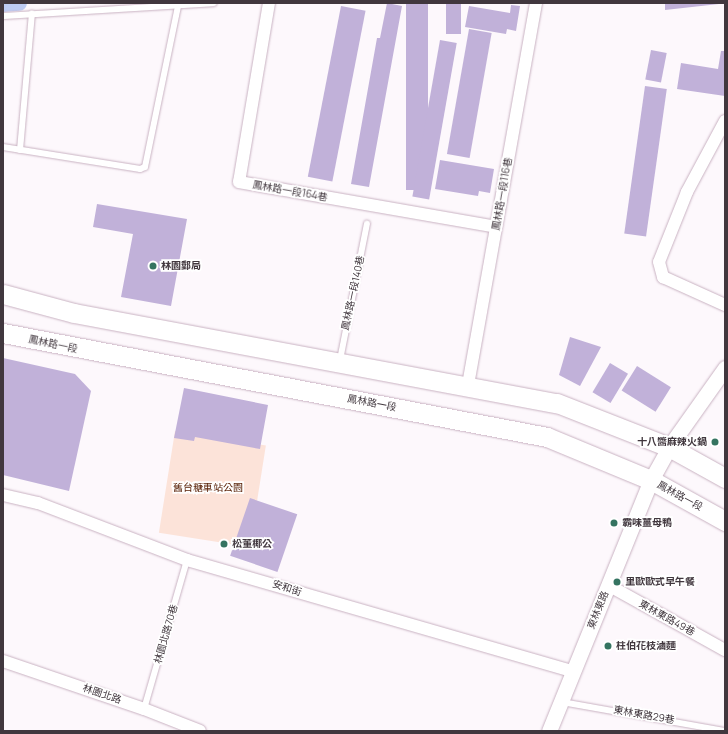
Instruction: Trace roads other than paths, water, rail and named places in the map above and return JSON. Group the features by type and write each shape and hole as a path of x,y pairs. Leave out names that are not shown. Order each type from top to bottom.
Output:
{"main road":[{"path":"3,294 74,313 468,385 557,404 669,447 725,478"},
{"name":"鳳林路一段","path":"3,334 547,437 651,480 725,520"}],"street":[{"name":"鳳林路一段164巷","path":"269,3 239,182 496,227"},
{"name":"鳳林路一段116巷","path":"468,385 536,3"},
{"path":"725,121 687,192 659,262 663,277 725,305"},
{"name":"東林東路","path":"549,731 651,480 669,447 725,368"},
{"name":"安和街","path":"3,495 38,503 187,560 574,672"},
{"name":"東林東路49巷","path":"608,585 725,650"},
{"name":"林園北路","path":"3,661 144,709 200,731"}],"lane":[{"path":"3,16 214,3"},
{"path":"3,147 140,169 145,167 178,6"},
{"path":"20,150 32,14"},
{"name":"鳳林路一段140巷","path":"339,362 367,224"},
{"name":"林園北路70巷","path":"144,709 187,560"},
{"name":"東林東路29巷","path":"562,702 725,731"}],"waterway":[{"path":"3,4 19,3"}],"place":[{"name":"林園郵局","path":"153,266"},
{"name":"十八醬麻辣火鍋","path":"715,442"},
{"name":"霸味薑母鴨","path":"614,523"},
{"name":"松董椰公","path":"224,544"},
{"name":"里歐歐式早午餐","path":"617,582"},
{"name":"柱伯花枝滷麵","path":"608,646"}],"park label":[{"name":"舊台糖車站公園","path":"208,488"}]}
